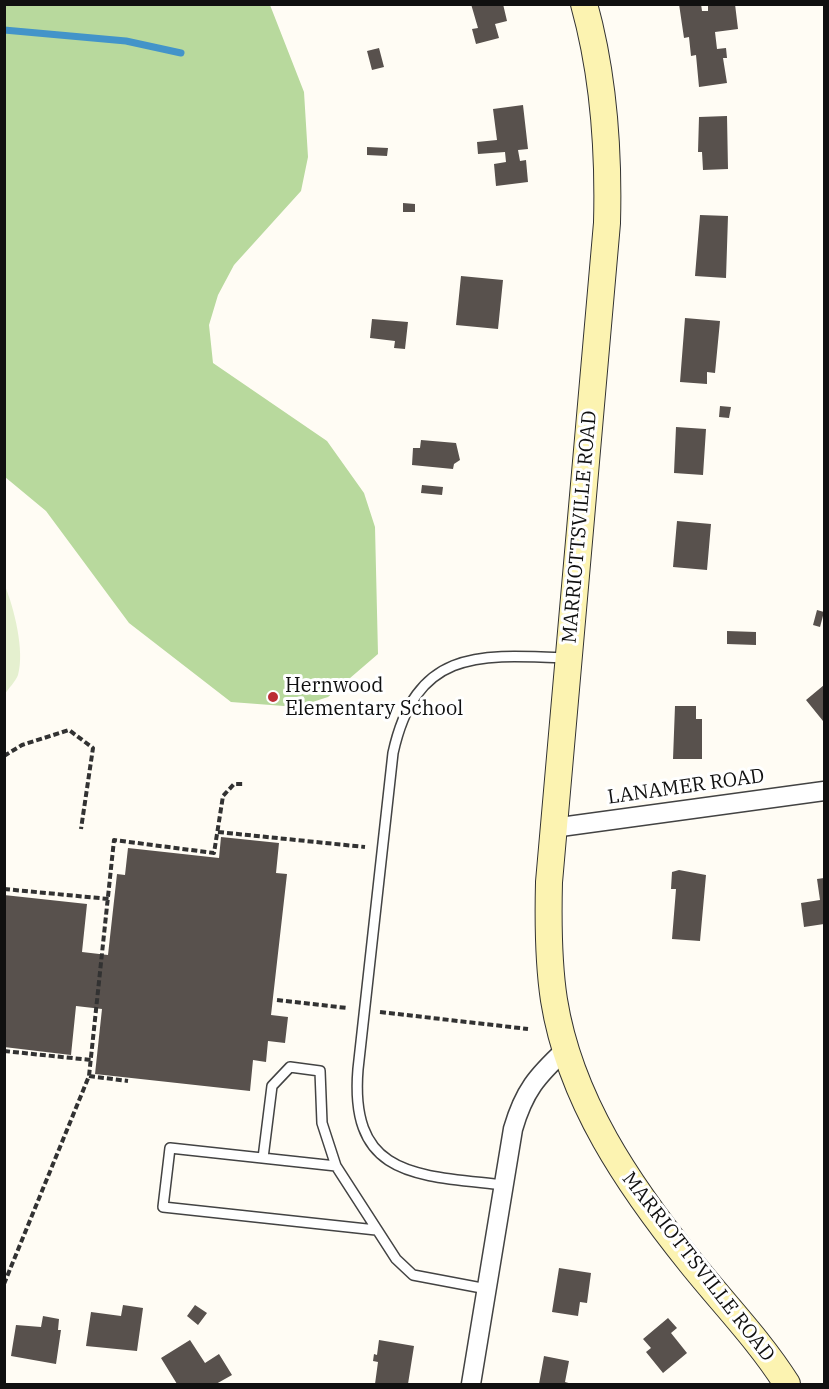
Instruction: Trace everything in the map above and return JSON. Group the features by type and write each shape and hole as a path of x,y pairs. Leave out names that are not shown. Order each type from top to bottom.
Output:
{"main road":[{"name":"MARRIOTTSVILLE ROAD","path":"584,4 603,97 608,183 607,223 549,882 549,954 554,1000 565,1050 589,1109 621,1167 669,1234 787,1384"}],"street":[{"name":"LANAMER ROAD","path":"553,828 825,791"},
{"path":"471,1384 504,1185 521,1102 541,1072 565,1050"}],"lane":[{"path":"504,1185 425,1175 388,1162 374,1149 364,1133 358,1114 358,1069 393,753 407,708 418,692 447,668 462,661 490,656 568,658"},
{"path":"263,1158 272,1086 290,1067 320,1071 322,1123 336,1166 396,1259 413,1275 487,1289"},
{"path":"336,1166 170,1148 163,1207 376,1230"}],"path":[{"path":"4,756 22,745 69,730 93,748 81,829"},
{"path":"4,1284 90,1076 114,840 214,853 227,790 234,784 245,784"},
{"path":"218,831 365,847"},
{"path":"4,889 109,899"},
{"path":"277,1000 348,1008"},
{"path":"378,1011 528,1029"},
{"path":"4,1051 91,1060"},
{"path":"90,1076 128,1081"}],"green space":[{"path":"4,5 270,5 304,92 308,157 301,191 234,265 218,295 209,325 213,363 327,441 364,493 375,527 378,654 328,697 297,707 231,702 129,623 46,511 5,477"},
{"path":"5,586 15,618 20,665 16,680 5,694"}],"building":[{"path":"471,4 503,4 507,21 495,24 499,38 476,44 472,29 478,28"},
{"path":"679,4 701,4 702,11 708,11 708,4 735,4 738,29 715,32 717,49 726,48 727,58 723,58 727,83 699,87 696,55 691,56 689,37 684,38"},
{"path":"379,48 384,67 372,70 367,51"},
{"path":"523,105 528,149 518,150 520,161 526,160 528,182 496,186 494,164 506,162 505,152 478,154 477,142 497,140 493,109"},
{"path":"727,116 728,169 703,170 702,152 698,152 699,117"},
{"path":"367,147 388,148 387,156 367,155"},
{"path":"403,203 415,204 415,212 403,212"},
{"path":"700,215 728,216 726,278 695,276"},
{"path":"461,276 503,280 498,329 456,325"},
{"path":"685,318 720,321 715,373 707,372 707,384 680,382"},
{"path":"372,319 408,322 405,349 394,348 395,341 370,338"},
{"path":"720,406 731,407 729,418 719,417"},
{"path":"676,427 706,429 703,475 674,473"},
{"path":"421,440 456,443 460,460 454,464 453,469 412,465 413,448 420,448"},
{"path":"422,485 443,487 442,495 421,493"},
{"path":"677,521 711,524 707,570 673,567"},
{"path":"817,610 824,612 820,627 813,625"},
{"path":"727,631 756,632 756,645 727,644"},
{"path":"824,685 824,720 823,721 806,700"},
{"path":"675,706 696,706 696,719 702,719 702,759 673,759"},
{"path":"221,837 279,843 276,873 287,874 271,1015 288,1017 285,1043 268,1041 266,1062 253,1060 250,1091 95,1074 102,1009 76,1006 71,1055 4,1047 4,895 87,904 82,952 108,955 117,874 125,875 128,848 219,858"},
{"path":"679,870 706,875 700,941 672,939 676,889 671,889 672,872"},
{"path":"824,878 824,924 804,927 801,903 820,900 817,879"},
{"path":"559,1268 591,1273 587,1303 580,1302 578,1316 552,1312"},
{"path":"123,1305 143,1308 137,1351 86,1346 91,1312 121,1316"},
{"path":"195,1305 207,1313 198,1325 187,1316"},
{"path":"43,1316 59,1319 58,1330 61,1330 56,1364 11,1356 16,1325 41,1327"},
{"path":"668,1318 677,1328 671,1333 687,1353 663,1373 646,1352 651,1348 643,1339"},
{"path":"190,1340 205,1363 219,1354 232,1375 216,1384 177,1384 161,1358"},
{"path":"379,1340 414,1346 408,1384 375,1384 378,1362 373,1361 374,1354 377,1355"},
{"path":"544,1356 569,1361 565,1382 572,1384 539,1384"}],"waterway":[{"path":"4,30 126,41 181,53"}],"place":[{"name":"Hernwood Elementary School","path":"273,697"}]}
